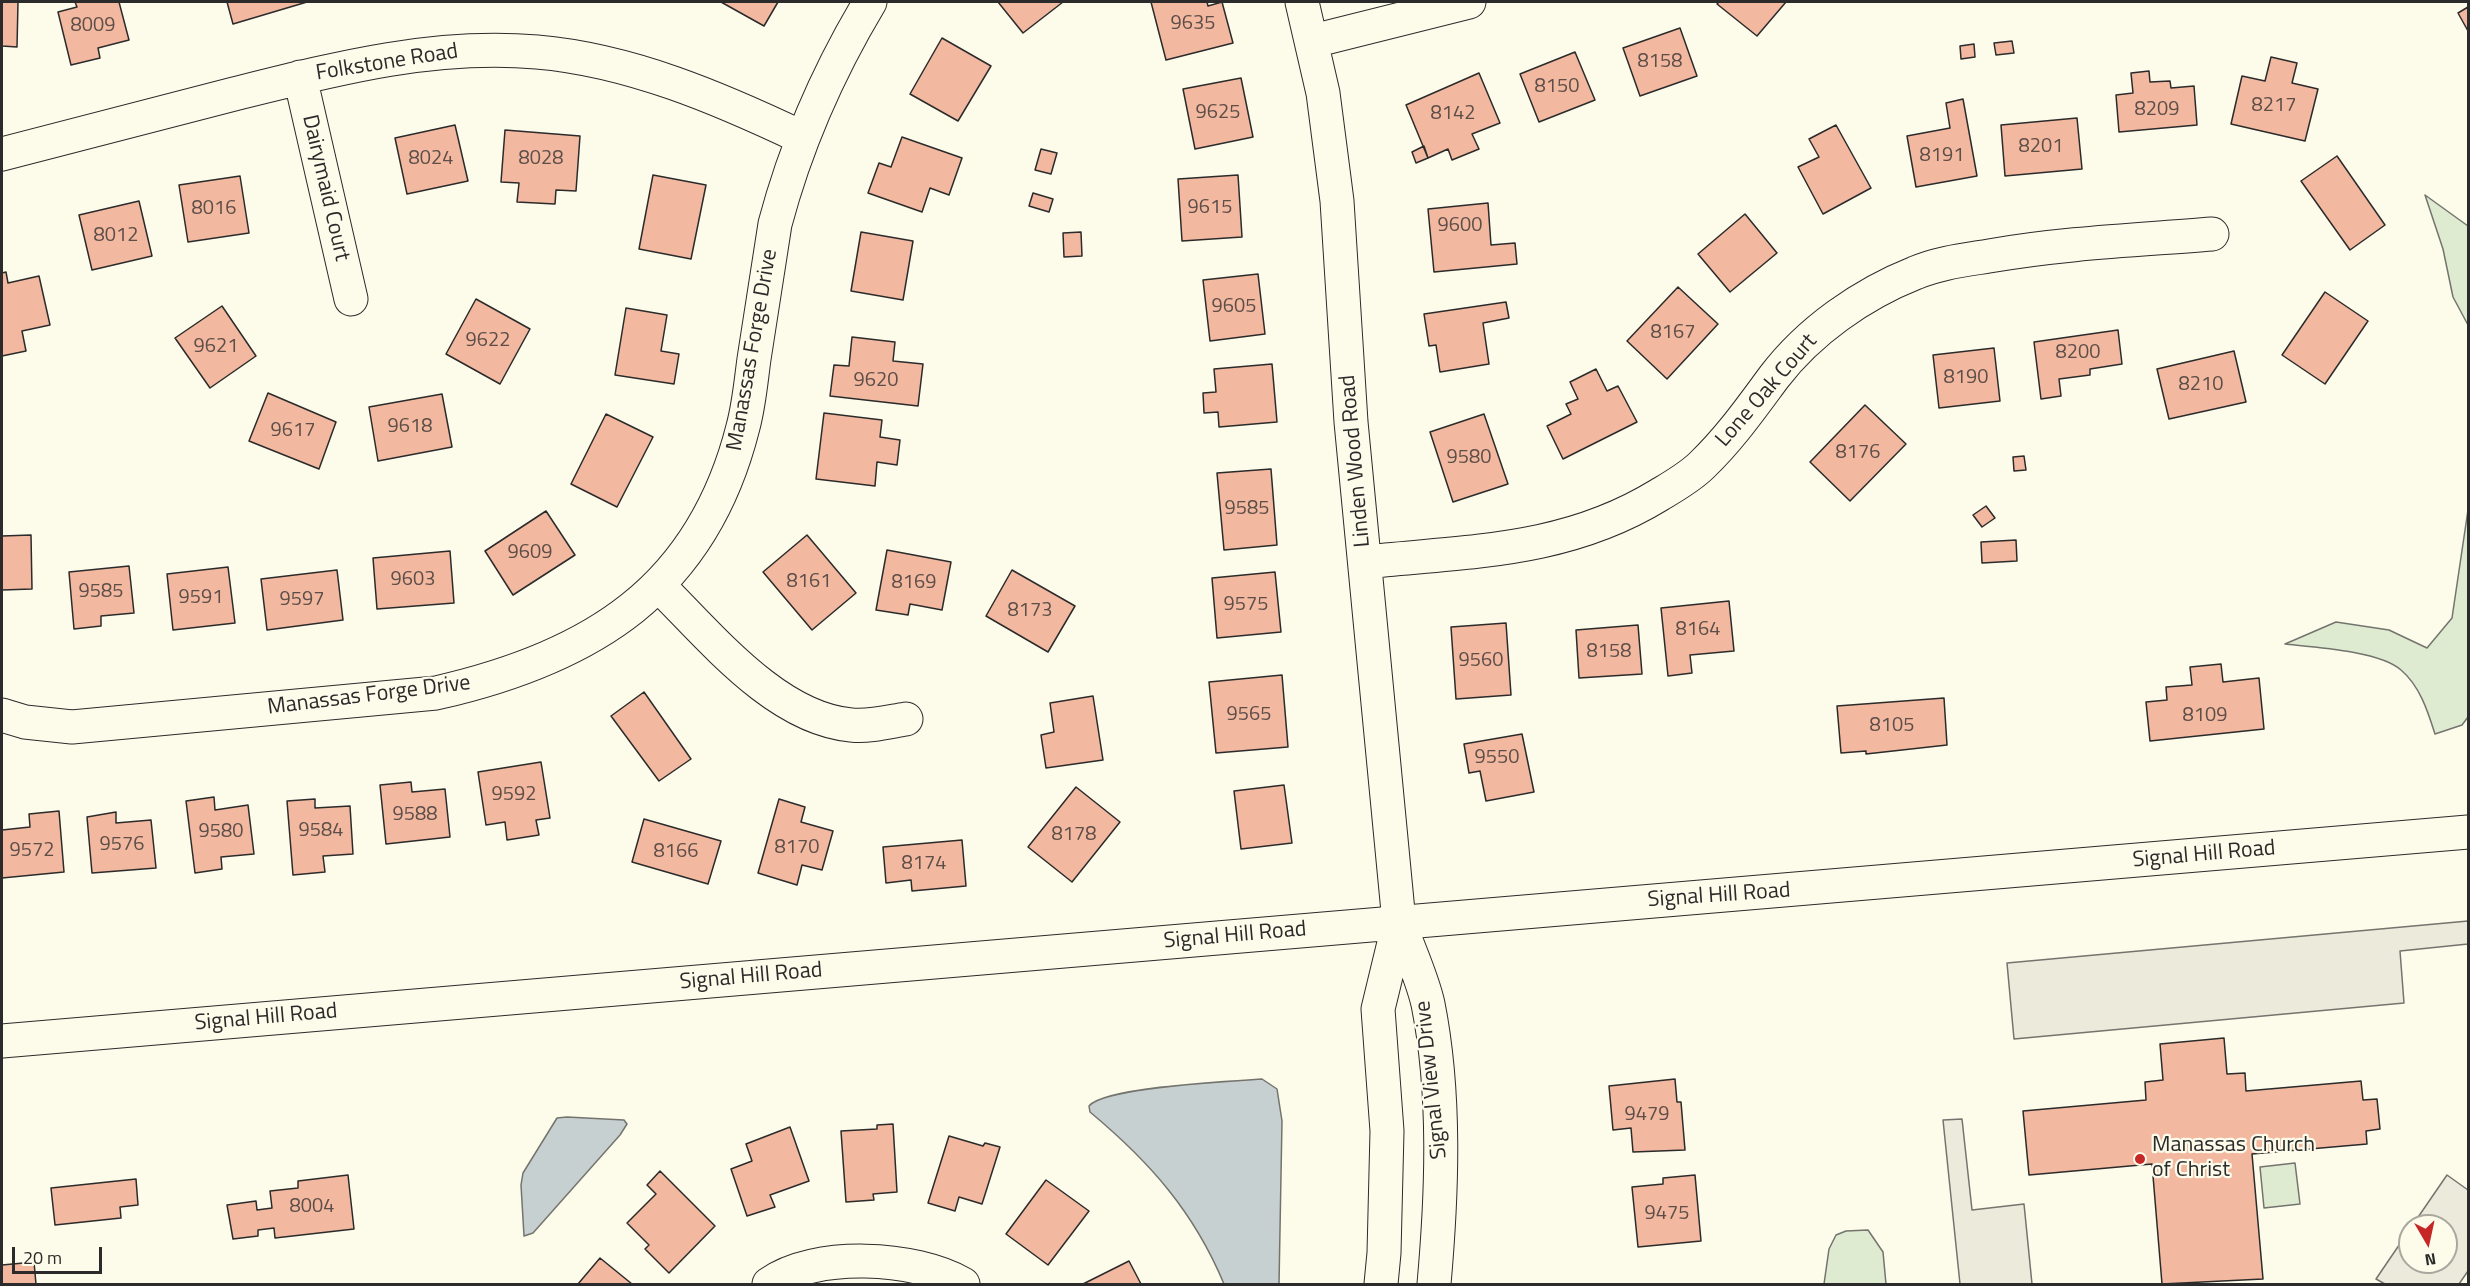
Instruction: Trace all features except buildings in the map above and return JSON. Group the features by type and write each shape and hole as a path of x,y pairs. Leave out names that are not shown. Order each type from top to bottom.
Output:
{"street":[{"name":"Manassas Forge Drive","path":"2,715 25,722 72,727 436,693 483,682 549,659 594,637 627,613 658,585 704,525 726,481 744,426 775,224 802,138 846,42 870,2"},
{"name":"Linden Wood Road","path":"1302,2 1313,41 1323,93 1337,201 1351,422 1399,922"},
{"path":"1313,41 1469,2"},
{"name":"Folkstone Road","path":"2,154 300,77 416,54 465,50 537,52 586,59 658,78 732,104 802,138"},
{"name":"Dairymaid Court","path":"300,77 351,299"},
{"name":"Lone Oak Court","path":"1365,562 1540,544 1591,530 1639,508 1701,467 1740,424 1794,354 1830,322 1863,299 1915,273 1950,263 2031,249 2212,234"},
{"path":"658,585 756,681 793,705 825,720 852,725 906,718"},
{"name":"Signal Hill Road","path":"2,1041 2469,832"},
{"name":"Signal View Drive","path":"1381,1284 1387,1131 1378,1009 1399,922"},
{"name":"Signal View Drive","path":"1399,922 1428,1003 1438,1091 1441,1167 1434,1284"},
{"path":"769,1284 805,1267 834,1262 918,1268 952,1278 963,1284"}],"green space":[{"path":"2425,195 2468,226 2468,325 2453,297 2443,249"},
{"path":"2468,510 2468,717 2462,725 2435,734 2426,708 2408,676 2378,658 2346,651 2285,644 2336,622 2389,630 2427,648 2452,618"},
{"path":"2295,1163 2300,1204 2264,1208 2260,1167"},
{"path":"1868,1230 1883,1252 1886,1284 1824,1284 1829,1249 1836,1235 1846,1231"}],"shaded area":[{"path":"2468,921 2468,944 2400,951 2404,1003 2014,1039 2007,963"},
{"path":"1262,1079 1277,1089 1282,1121 1279,1284 1224,1284 1199,1234 1184,1211 1151,1169 1090,1112 1089,1106 1100,1099 1142,1090 1198,1083"},
{"path":"557,1118 624,1120 627,1124 620,1135 533,1233 524,1236 521,1185 523,1173"},
{"path":"1962,1119 1972,1210 2024,1204 2032,1284 1960,1284 1943,1120"},
{"path":"2447,1175 2468,1190 2468,1271 2459,1284 2385,1284 2376,1279 2398,1247 2398,1274 2458,1274 2458,1214 2420,1214"}],"place":[{"name":"Manassas Church of Christ","path":"2140,1159"}]}
